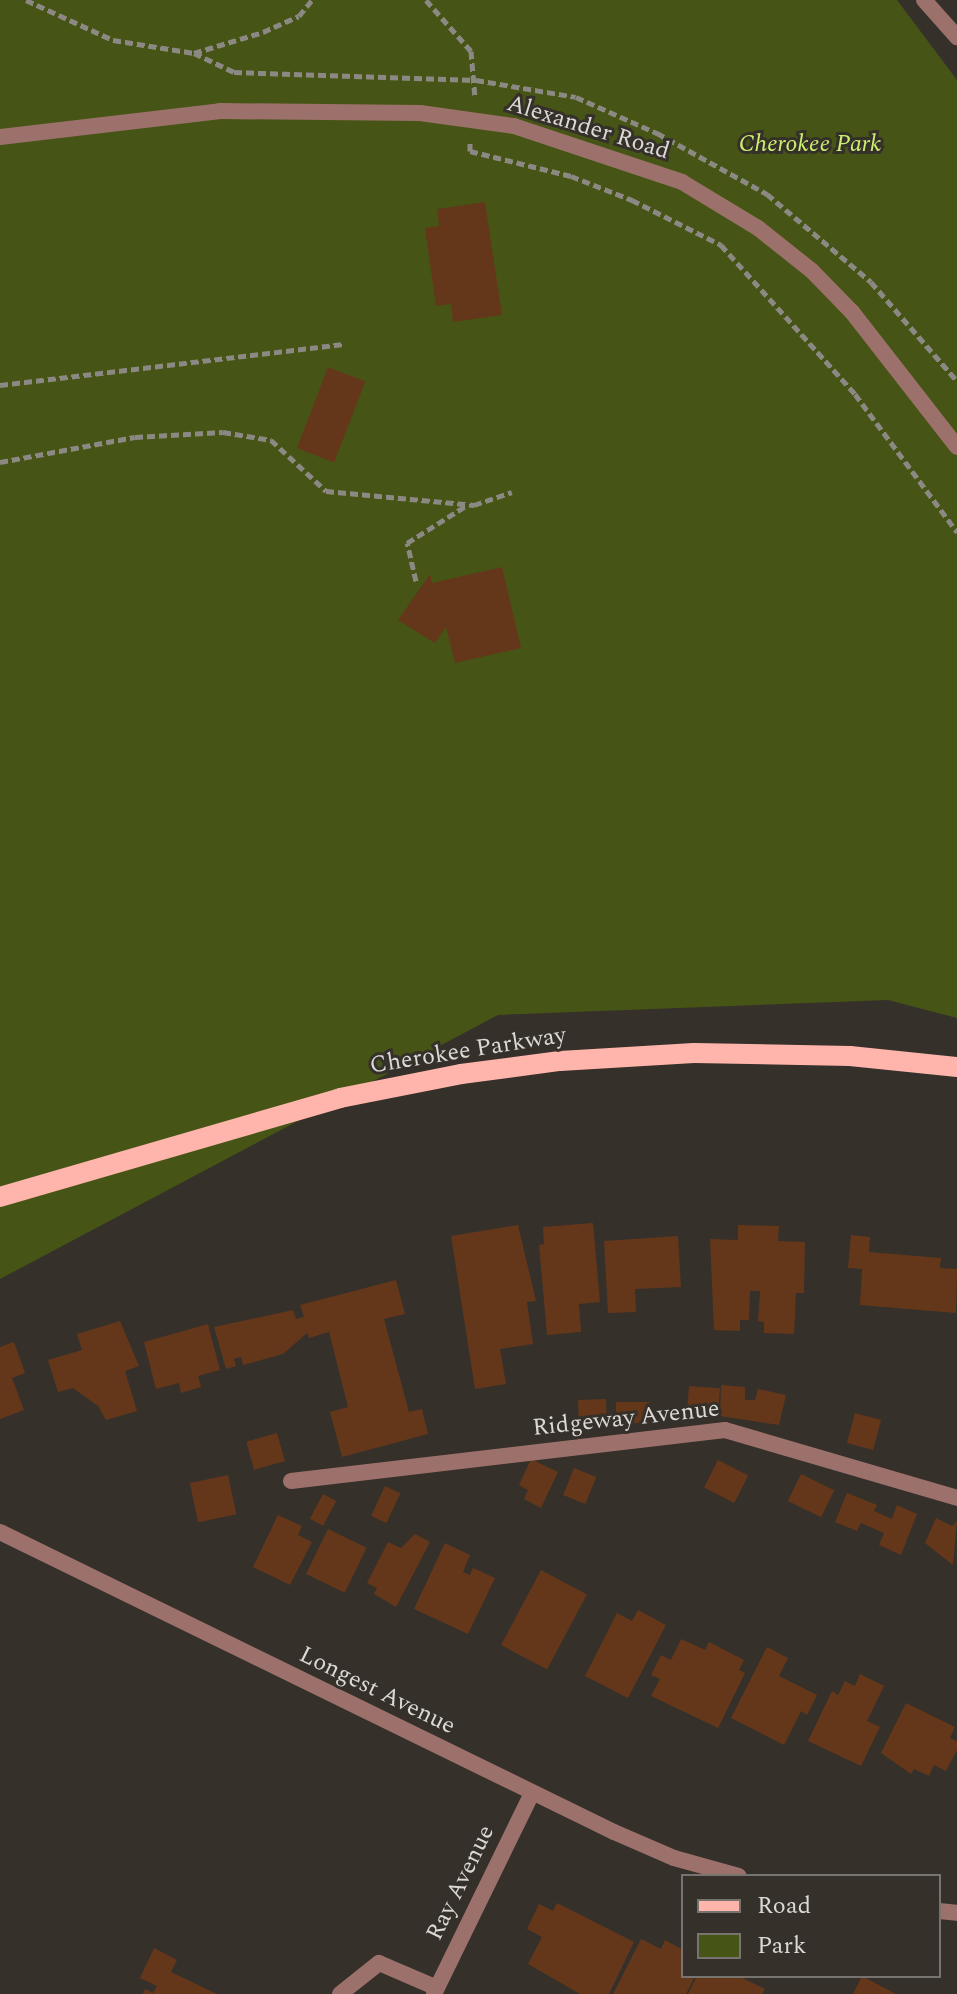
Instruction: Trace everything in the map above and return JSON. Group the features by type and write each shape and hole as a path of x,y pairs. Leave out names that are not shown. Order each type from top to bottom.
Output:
{"main road":[{"name":"Cherokee Parkway","path":"0,1197 340,1098 489,1071 694,1053 850,1056 957,1067"}],"street":[{"path":"924,0 957,37"},
{"name":"Alexander Road","path":"0,137 234,110 420,113 514,126 682,182 758,228 812,271 852,312 957,447"},
{"name":"Ridgeway Avenue","path":"291,1481 725,1430 957,1498"},
{"name":"Longest Avenue","path":"0,1532 532,1793 674,1858 732,1874"},
{"name":"Ray Avenue","path":"436,1991 532,1793"},
{"path":"340,1994 379,1963 436,1991"}],"path":[{"path":"26,0 113,40 194,53 234,72 476,80 471,51 426,0"},
{"path":"194,53 263,32 299,16 312,0"},
{"path":"470,151 571,176 632,200 721,245 855,394 957,532"},
{"path":"0,385 344,344"},
{"path":"0,462 135,437 223,432 271,440 326,491 468,505"},
{"path":"416,581 407,543 468,505 512,492"}],"green space":[{"name":"Cherokee Park","path":"0,0 897,0 957,80 957,1018 888,1000 498,1015 0,1279"}],"building":[{"path":"485,202 502,315 453,322 451,304 436,306 425,228 439,226 437,209"},
{"path":"328,367 365,381 334,463 297,448"},
{"path":"502,567 521,648 455,663 446,627 435,643 398,620 430,574 432,583"},
{"path":"593,1223 600,1302 579,1304 581,1332 547,1335 539,1245 544,1244 543,1227"},
{"path":"518,1225 536,1301 527,1302 533,1344 500,1349 506,1384 475,1389 451,1236"},
{"path":"738,1225 779,1226 778,1241 805,1242 804,1293 796,1293 794,1334 764,1333 764,1322 758,1321 760,1291 750,1291 749,1320 740,1320 740,1331 714,1330 710,1239 738,1240"},
{"path":"851,1235 870,1237 869,1252 941,1258 940,1268 957,1269 956,1313 860,1305 862,1269 848,1268"},
{"path":"678,1236 681,1287 635,1289 636,1312 608,1313 604,1241"},
{"path":"396,1280 405,1314 384,1319 409,1412 422,1409 428,1434 342,1457 330,1412 348,1407 329,1332 309,1338 307,1333 283,1354 243,1365 241,1357 234,1359 236,1366 226,1369 214,1327 293,1310 296,1319 304,1317 300,1305"},
{"path":"120,1321 139,1366 125,1371 137,1411 106,1420 98,1406 73,1388 58,1392 48,1360 82,1350 77,1334"},
{"path":"208,1324 220,1370 198,1376 201,1387 181,1393 179,1383 156,1389 144,1342"},
{"path":"14,1342 25,1373 12,1378 24,1410 0,1419 0,1347"},
{"path":"721,1385 745,1387 745,1400 755,1400 758,1389 786,1395 779,1425 720,1416"},
{"path":"689,1386 720,1388 718,1417 687,1415"},
{"path":"606,1399 607,1423 579,1424 578,1400"},
{"path":"616,1402 649,1402 649,1423 616,1423"},
{"path":"855,1413 881,1420 873,1450 847,1443"},
{"path":"277,1433 285,1461 254,1470 246,1442"},
{"path":"531,1459 558,1472 541,1508 524,1499 528,1490 519,1485"},
{"path":"718,1460 748,1475 734,1503 704,1488"},
{"path":"574,1468 596,1477 585,1504 563,1495"},
{"path":"801,1474 834,1490 821,1517 788,1501"},
{"path":"228,1475 236,1514 198,1522 190,1483"},
{"path":"385,1486 400,1493 386,1523 371,1516"},
{"path":"847,1493 877,1505 874,1511 892,1519 897,1505 917,1514 901,1555 879,1545 884,1533 861,1523 857,1531 835,1522"},
{"path":"323,1494 336,1501 323,1526 310,1519"},
{"path":"278,1515 302,1526 298,1535 312,1542 290,1585 253,1567"},
{"path":"936,1518 952,1526 957,1521 953,1565 925,1543"},
{"path":"328,1529 367,1548 345,1593 306,1574"},
{"path":"415,1534 430,1542 396,1607 374,1594 377,1588 367,1583 388,1542 401,1548"},
{"path":"445,1543 470,1555 463,1572 470,1575 473,1568 495,1578 468,1634 414,1609"},
{"path":"541,1570 587,1594 547,1669 501,1645"},
{"path":"638,1610 666,1625 628,1698 585,1676 617,1613 632,1621"},
{"path":"681,1639 705,1650 709,1642 744,1660 739,1670 745,1673 718,1728 651,1696 660,1679 651,1675 661,1655 671,1660"},
{"path":"767,1647 788,1658 779,1676 817,1695 807,1715 801,1711 784,1745 731,1718"},
{"path":"860,1674 884,1686 867,1721 880,1727 861,1766 808,1741 832,1691 838,1695 845,1681 855,1686"},
{"path":"906,1703 955,1727 950,1738 957,1741 957,1750 946,1771 934,1765 929,1776 914,1769 911,1774 881,1753"},
{"path":"557,1903 634,1942 609,1994 580,1994 528,1964 542,1937 527,1929 539,1904 553,1911"},
{"path":"641,1939 661,1949 665,1940 681,1949 681,1978 694,1978 686,1994 613,1994"},
{"path":"154,1948 177,1960 171,1972 217,1994 143,1994 145,1989 153,1993 157,1986 140,1978"},
{"path":"696,1978 742,1978 765,1989 762,1994 688,1994"},
{"path":"861,1978 866,1978 896,1994 853,1994"}]}
